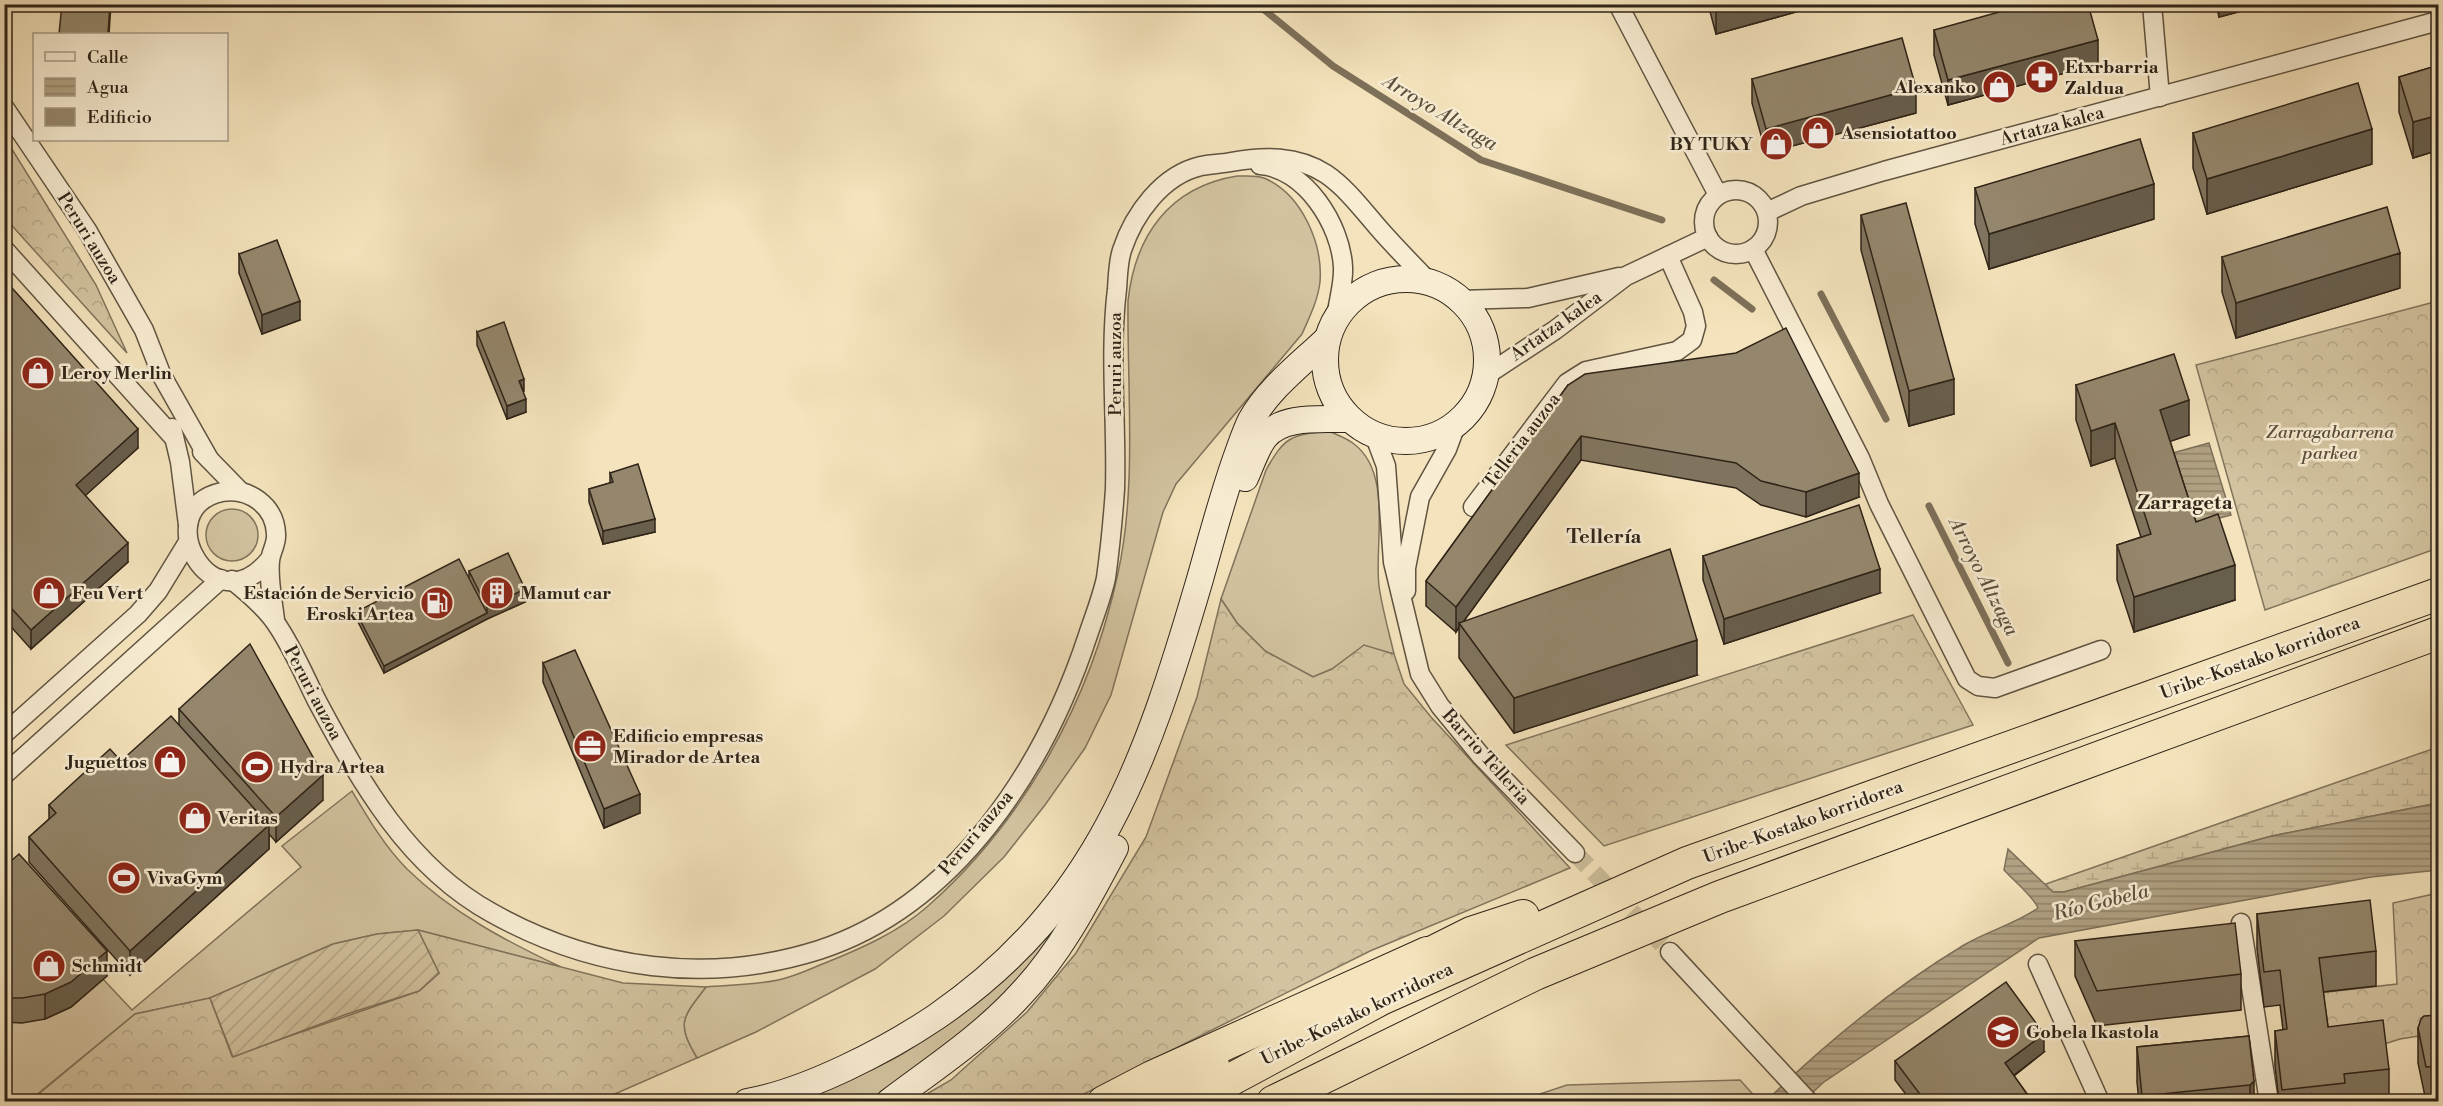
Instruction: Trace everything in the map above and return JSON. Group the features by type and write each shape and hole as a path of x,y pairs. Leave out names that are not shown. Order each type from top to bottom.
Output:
{"highway":[{"name":"Uribe-Kostako korridorea","path":"1189,1101 1381,999 1687,863 2439,594"},
{"path":"2184,725 2439,633"},
{"path":"2184,725 2439,653"},
{"name":"Uribe-Kostako korridorea","path":"1274,1101 1534,974 1709,901 2184,725"},
{"path":"1104,1101 1152,1077 1471,933 1687,863"},
{"path":"1143,1101 1471,933"}],"street":[{"path":"1618,4 1719,195"},
{"path":"2152,4 2160,97"},
{"name":"Artatza kalea","path":"1767,212 1801,196 1884,171 2439,21"},
{"name":"Peruri auzoa","path":"4,108 92,240 144,330 162,376 209,459"},
{"path":"1256,156 1294,161 1326,173 1430,283 1460,300 1473,316 1482,334 1486,355 1485,376 1475,401 1457,422 1438,434 1417,440 1395,440 1374,434 1350,418 1336,402 1328,381 1324,360 1343,268 1336,235 1320,206 1299,183 1273,166 1228,163 1256,156"},
{"name":"Peruri auzoa","path":"227,580 275,620 367,791 432,872 490,913 543,937 592,953 666,970 722,969 785,961 836,944 894,915 953,867 1003,806 1048,734 1078,666 1105,582 1114,492 1114,313 1121,252 1141,209 1169,182 1197,166 1228,163"},
{"path":"1729,190 1741,190 1761,202 1767,212 1766,233 1754,249 1733,254 1714,245 1704,228 1706,209 1719,195 1729,190"},
{"name":"Artatza kalea","path":"1485,376 1555,330 1626,276 1708,237"},
{"name":"Peruri auzoa","path":"4,249 174,438"},
{"path":"1754,249 1860,458 1879,504 1967,679 1978,686 1995,688 2101,650"},
{"name":"Telleria auzoa","path":"1473,507 1567,383 1586,371 1677,351 1692,340 1696,326 1693,312 1668,256"},
{"name":"Artatza kalea","path":"1460,300 1528,298 1626,276"},
{"path":"747,1101 837,1072 912,1033 974,991 1046,920 1101,843 1126,794 1173,669 1231,473 1250,422 1264,401 1332,328 1353,298 1377,284 1403,279 1430,283"},
{"name":"Peruri auzoa","path":"162,376 180,462 188,535"},
{"path":"889,1101 955,1053 1021,995 1072,927 1123,834 1155,755 1185,674 1240,488 1264,437 1284,424 1303,419 1350,418"},
{"path":"1404,616 1406,568 1420,497 1447,449 1457,422"},
{"path":"1374,434 1386,466 1391,508 1393,562 1404,616"},
{"name":"Peruri auzoa","path":"174,438 182,436 190,440 240,492"},
{"path":"4,734 138,614 158,591 188,535 198,506 207,498 218,493 240,492 259,501 269,510 274,523 275,547 270,559 254,574 227,580 4,775"},
{"path":"188,535 196,561 203,569 227,580"},
{"name":"Peruri auzoa","path":"270,559 275,620"},
{"name":"Barrio Telleria","path":"1404,616 1420,674 1440,706 1481,756 1575,853"},
{"path":"2241,923 2269,1101"},
{"path":"1670,952 1809,1101"},
{"path":"2038,964 2100,1101"}],"green space":[{"path":"5,138 96,285 127,353 5,218"},
{"path":"1237,176 1264,178 1289,196 1299,208 1314,237 1318,252 1320,282 1317,295 1302,334 1176,484 1163,512 1111,695 1085,748 1045,805 1004,857 944,916 875,969 756,1032 697,1058 684,1028 687,1014 706,987 760,983 790,977 838,958 892,932 928,906 963,872 995,836 1024,796 1072,711 1091,667 1118,573 1124,540 1129,472 1128,301 1138,256 1160,218 1174,203 1192,191 1213,182"},
{"name":"Zarragabarrena parkea","path":"2438,301 2438,548 2265,610 2196,365"},
{"path":"1329,431 1354,444 1366,457 1374,473 1379,510 1379,586 1394,654 1364,646 1332,669 1313,677 1265,651 1237,623 1221,599 1266,470 1273,459 1290,439"},
{"path":"227,509 237,509 251,516 258,535 251,554 237,561 227,561 217,557 210,550 206,540 206,530 210,520 217,513"},
{"path":"1221,599 1237,623 1265,651 1313,677 1332,669 1364,645 1394,654 1404,684 1431,717 1570,868 1370,951 1070,1101 913,1102 951,1080 1027,1012 1076,953 1146,837 1197,697"},
{"path":"1913,615 1973,725 1604,846 1506,745"},
{"path":"2438,747 2438,803 2272,836 2064,892 2053,892 2043,885"},
{"path":"352,791 391,851 424,885 480,925 561,967 418,930 377,934 333,944 210,998 135,1014 29,1101 12,1101 5,1093 4,1022 20,1022 47,1017 69,1006 103,979 132,1010 301,867 282,846"},
{"path":"2438,893 2438,1033 2400,1039 2328,1062 2319,993 2397,984 2393,903"},
{"path":"418,930 623,983 706,987 687,1014 684,1028 697,1058 599,1101 29,1102 135,1014 210,998 232,1056 419,991 439,973"},
{"path":"418,930 439,973 419,991 347,1014 233,1057 210,998 333,944 377,934"},
{"path":"1055,930 1011,993 882,1096 869,1101 787,1102 874,1068 923,1041 982,996"},
{"path":"1740,1080 1759,1101 1519,1101 1567,1085"}],"water":[{"path":"2209,443 2231,515 2189,526 2169,454"},
{"name":"Río Gobela","path":"2438,803 2438,870 2371,877 2039,938 1824,1082 1803,1101 1765,1102 1836,1038 1885,998 1964,945 2038,908 2028,894 2004,870 2008,849 2053,892 2064,892 2272,836"}],"building":[{"path":"62,4 110,4 108,33 59,33"},
{"path":"2028,4 2088,4 2098,40 1948,80 1934,30"},
{"path":"1902,38 1916,88 1766,129 1752,79"},
{"path":"2439,65 2439,115 2413,122 2399,77"},
{"path":"2358,83 2372,129 2207,179 2193,133"},
{"path":"2140,139 2154,184 1989,234 1975,188"},
{"path":"2439,202 2439,219 2434,203"},
{"path":"1906,203 1954,379 1909,391 1861,215"},
{"path":"2387,207 2400,253 2236,303 2222,257"},
{"path":"277,240 300,301 262,315 239,254"},
{"name":"Leroy Merlin","path":"4,279 138,429 76,485 128,543 31,630 4,600"},
{"path":"504,322 524,379 519,381 526,399 507,406 477,332"},
{"path":"1786,328 1859,473 1806,492 1761,481 1736,463 1581,436 1456,607 1426,581 1568,385 1585,374 1736,353"},
{"path":"2174,354 2189,400 2160,410 2196,522 2218,514 2235,565 2134,597 2117,545 2151,534 2115,423 2091,431 2076,385"},
{"path":"638,464 655,519 603,531 589,489 613,482 610,473"},
{"path":"1859,505 1880,569 1724,619 1703,556"},
{"path":"1670,549 1697,640 1514,698 1459,623"},
{"name":"Mamut car","path":"508,553 525,589 487,607 469,571"},
{"path":"459,559 487,613 384,666 356,612"},
{"name":"Hydra Artea","path":"250,644 323,775 276,817 179,709"},
{"name":"Edificio empresas Mirador de Artea","path":"575,650 640,794 604,809 543,663"},
{"path":"171,716 269,825 130,951 29,837 56,813 49,805 110,749 121,761"},
{"path":"19,854 107,951 71,982 45,994 4,998 4,867"},
{"path":"2370,900 2376,951 2319,958 2328,1027 2383,1020 2389,1069 2344,1074 2345,1083 2282,1090 2275,1031 2287,1029 2280,970 2264,972 2257,914"},
{"path":"2235,923 2241,974 2097,991 2075,941"},
{"name":"Gobela Ikastola","path":"2006,982 2044,1034 2005,1063 2027,1094 2048,1101 1966,1101 1964,1099 1961,1101 1925,1101 1895,1061"},
{"path":"2439,1015 2439,1066 2426,1067 2418,1028 2424,1016"},
{"path":"2249,1036 2254,1081 2250,1085 2142,1096 2137,1047"}],"waterway":[{"name":"Arroyo Altzaga","path":"1257,4 1333,66 1481,160 1662,220"},
{"name":"Arroyo Altzaga","path":"1714,280 1752,309"},
{"name":"Arroyo Altzaga","path":"1821,294 1886,419"},
{"name":"Arroyo Altzaga","path":"1929,506 2008,663"}],"tunnel":[{"path":"1575,853 1670,952"}],"place":[{"name":"Etxrbarria Zaldua","path":"2042,77"},
{"name":"Alexanko","path":"1999,87"},
{"name":"Asensiotattoo","path":"1818,133"},
{"name":"BY TUKY","path":"1776,144"},
{"name":"Leroy Merlin","path":"38,373"},
{"name":"Feu Vert","path":"49,593"},
{"name":"Mamut car","path":"497,593"},
{"name":"Estación de Servicio Eroski Artea","path":"437,603"},
{"name":"Edificio empresas Mirador de Artea","path":"590,746"},
{"name":"Juguettos","path":"170,762"},
{"name":"Hydra Artea","path":"257,767"},
{"name":"Veritas","path":"195,818"},
{"name":"VivaGym","path":"124,878"},
{"name":"Schmidt","path":"49,966"},
{"name":"Gobela Ikastola","path":"2003,1032"}],"district":[{"name":"Zarrageta","path":"2185,503"},
{"name":"Tellería","path":"1604,537"}]}
